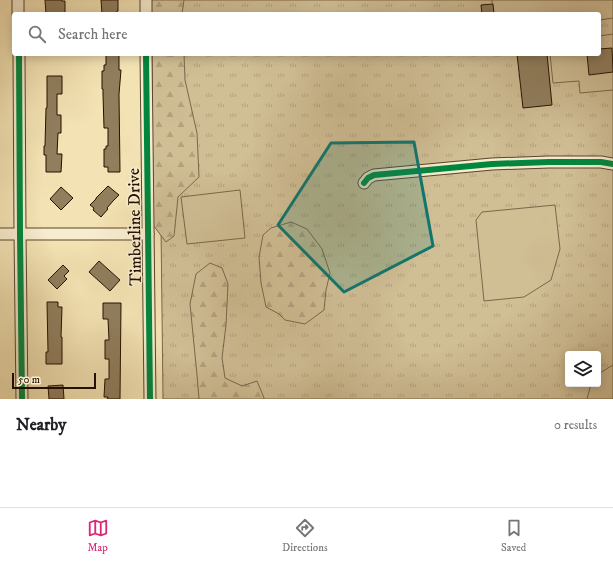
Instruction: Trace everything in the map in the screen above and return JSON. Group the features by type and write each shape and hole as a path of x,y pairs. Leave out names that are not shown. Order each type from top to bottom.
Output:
{"street":[{"path":"18,0 18,12"},
{"path":"146,0 146,12"},
{"path":"19,56 22,399"},
{"name":"Timberline Drive","path":"146,56 150,399"},
{"path":"364,183 368,178 374,176 492,164 549,162 601,162 613,164"},
{"path":"0,234 148,234"}],"highlighted area":[{"path":"414,142 433,246 344,292 278,225 331,143"}],"green space":[{"path":"151,0 184,0 182,12 151,12"},
{"path":"158,0 613,0 613,399 163,399 159,56 601,56 601,12 158,12"},
{"path":"492,0 613,0 613,18 601,20 601,12 493,12"},
{"path":"613,34 613,90 580,93 579,81 553,83 550,56 601,56 601,36"},
{"path":"152,56 184,56 185,80 197,133 199,177 178,197 174,236 166,242 153,225"},
{"path":"240,190 245,238 187,244 181,197"},
{"path":"555,205 560,249 551,280 524,297 484,301 476,220 482,212"},
{"path":"291,222 307,229 322,249 330,273 326,290 324,310 305,324 285,320 279,314 266,307 261,283 259,257 263,235 271,228"},
{"path":"210,263 222,268 228,284 226,325 222,358 225,378 242,386 257,381 264,399 199,399 190,304 196,274"},
{"path":"613,365 613,399 587,399 590,387 601,387 601,372"}],"building":[{"path":"45,0 65,1 65,12 46,12"},
{"path":"101,0 118,0 117,12 102,12"},
{"path":"493,4 494,12 482,12 481,5"},
{"path":"612,48 613,72 589,75 587,56 601,56 601,49"},
{"path":"106,56 119,56 119,70 121,70 119,94 120,172 108,172 108,167 104,167 104,149 108,146 108,128 104,128 102,71 104,71 104,65 106,65"},
{"path":"517,56 547,56 552,105 523,108"},
{"path":"47,76 62,76 62,94 57,94 57,115 61,115 61,133 58,133 57,154 62,154 61,172 46,172 46,155 44,155 44,146 47,108"},
{"path":"108,186 119,195 101,217 90,205"},
{"path":"61,187 73,198 61,210 50,199"},
{"path":"99,261 120,280 110,291 89,272"},
{"path":"63,265 69,271 64,276 67,279 57,289 48,280"},
{"path":"47,302 58,302 58,307 62,307 62,364 46,364 46,352 48,352"},
{"path":"103,303 121,303 120,399 107,399 108,397 104,397 105,379 109,379 109,359 105,359 105,340 109,340 108,319 103,319"},
{"path":"63,385 64,399 49,399 48,386"}],"cycle path":[{"path":"19,56 22,399"},
{"path":"146,56 150,399"},
{"path":"364,183 368,178 374,175 492,164 549,162 601,162 613,164"}]}
